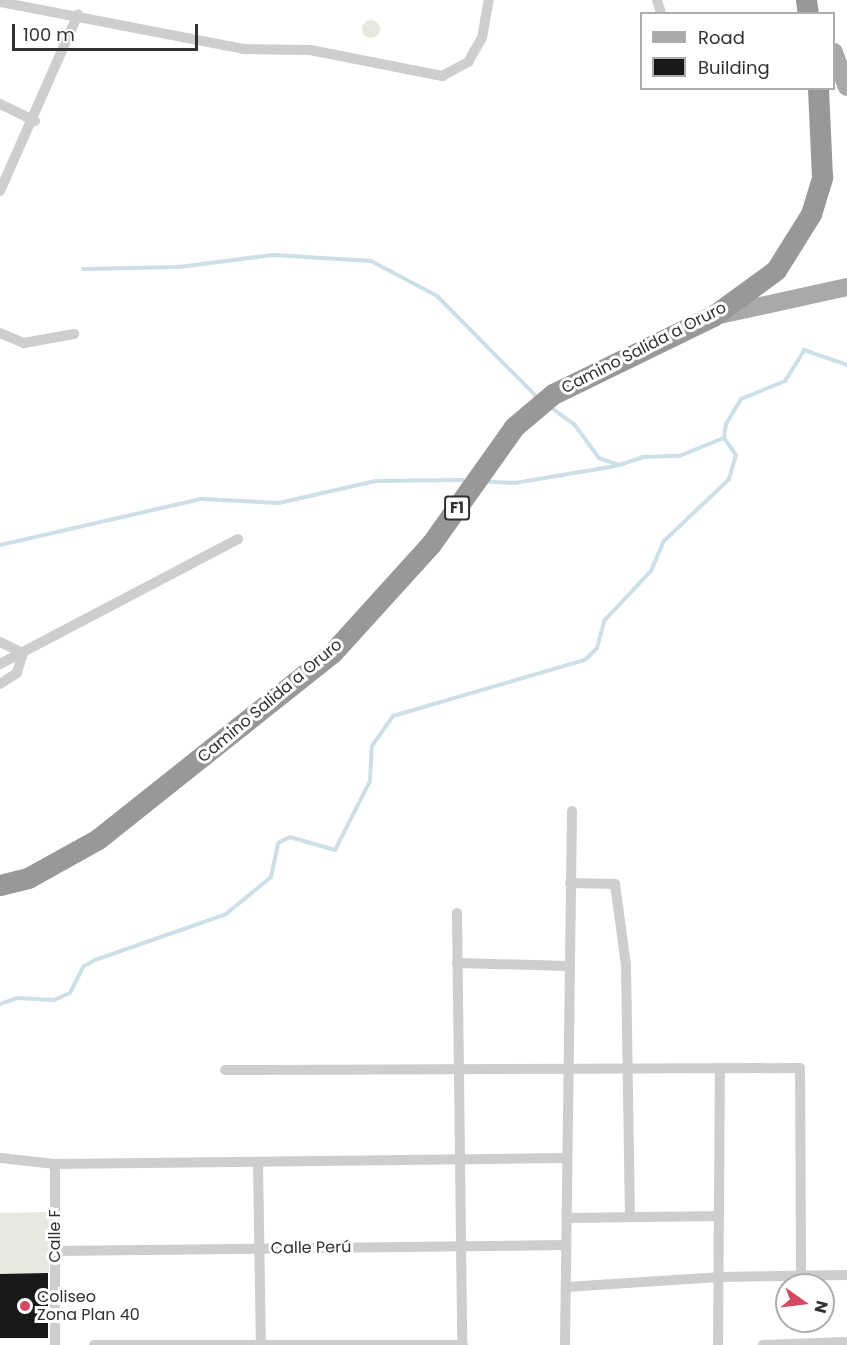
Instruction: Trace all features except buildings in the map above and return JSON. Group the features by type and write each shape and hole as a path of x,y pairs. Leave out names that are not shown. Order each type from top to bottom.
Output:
{"highway":[{"name":"Camino Salida a Oruro","path":"0,885 27,878 98,839 333,652 431,544 514,427 553,394 713,316 776,270 811,214 822,177 818,90"}],"main road":[{"path":"835,54 847,87"},
{"path":"713,316 847,287"}],"street":[{"path":"0,2 78,14 243,49 310,50 442,75 468,62 482,38 489,0"},
{"path":"0,191 35,121 78,14"},
{"path":"0,104 35,121"},
{"path":"0,333 24,343 74,334"},
{"path":"0,664 238,539"},
{"path":"0,642 23,653"},
{"path":"0,684 17,674 23,653"},
{"path":"565,1345 572,811"},
{"path":"570,883 615,884 626,965 630,1217"},
{"path":"94,1345 463,1345 457,1068 457,913"},
{"path":"457,963 569,966"},
{"path":"718,1345 720,1068"},
{"path":"225,1070 800,1068 801,1273"},
{"path":"0,1158 55,1164 567,1158"},
{"path":"258,1162 261,1344"},
{"name":"Calle F","path":"55,1164 55,1345"},
{"path":"567,1218 719,1216"},
{"name":"Calle Perú","path":"55,1251 566,1245"},
{"path":"566,1287 719,1277 775,1277"},
{"path":"763,1345 847,1342"}],"shaded area":[{"path":"367,20 375,20 380,25 378,36 367,38 362,33 362,25"},
{"path":"49,1212 49,1273 0,1274 0,1213"}],"waterway":[{"path":"83,269 179,267 273,255 371,261 437,296 537,397"},
{"path":"0,1004 17,998 54,1000 70,993 84,966 95,960 226,914 271,877 278,843 290,837 335,850 370,781 372,746 393,716 585,660 597,648 604,621 651,571 664,541 729,479 736,455 724,438 726,424 741,399 785,381 804,350 847,365"},
{"path":"553,409 574,424 599,458 619,465 643,457 679,456 724,438"},
{"path":"490,482 515,483 616,466"},
{"path":"0,545 201,499 279,503 376,481 463,480"}],"place":[{"name":"Coliseo Zona Plan 40","path":"25,1306"}]}
